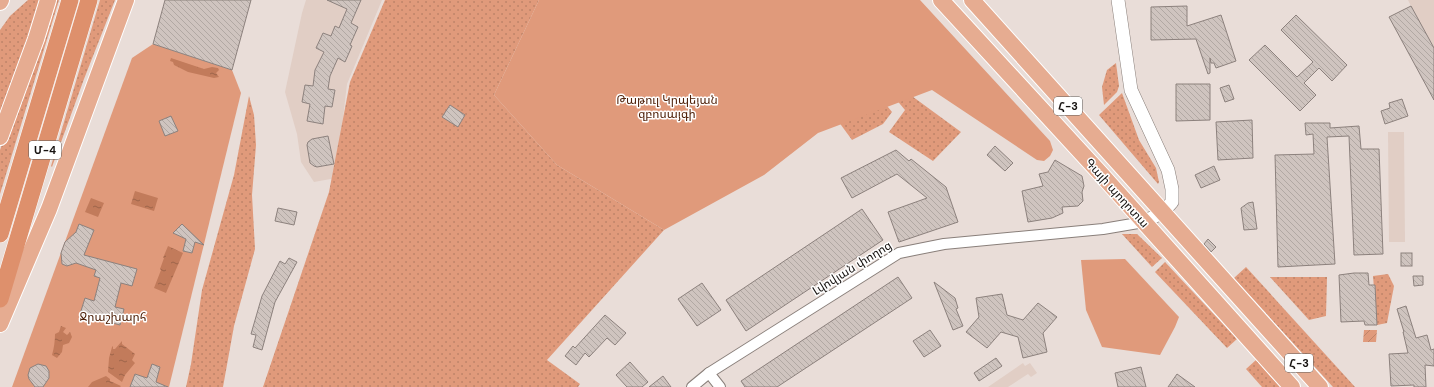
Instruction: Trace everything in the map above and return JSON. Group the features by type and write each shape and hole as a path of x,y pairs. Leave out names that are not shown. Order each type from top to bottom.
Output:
{"highway":[{"name":"Մ-4","path":"0,234 70,0"},
{"name":"Մ-4","path":"0,299 89,0"}],"main road":[{"path":"0,137 36,39 48,0"},
{"path":"0,324 49,209 126,0"},
{"name":"Գայի պողոտա","path":"941,0 1144,222 1292,387"},
{"name":"Գայի պողոտա","path":"972,0 1320,387"}],"street":[{"path":"1118,0 1131,90 1168,170 1172,189 1172,202 1163,212 1144,222"},
{"name":"Լվովյան փողոց","path":"692,387 709,373 899,253 944,244 1103,229 1144,222"},
{"path":"709,373 720,387"}],"shaded area":[{"path":"306,0 382,0 347,84 336,178 314,182 301,162 297,134 285,92"},
{"path":"1408,0 1434,0 1434,100 1389,17 1411,6"},
{"path":"1388,132 1404,132 1405,242 1389,242"},
{"path":"1023,363 1025,366 1030,363 1037,373 1031,377 1028,374 1008,387 988,387"}],"green space":[{"path":"28,0 42,0 0,114 0,30 10,16"},
{"path":"52,0 59,0 0,194 0,150"},
{"path":"100,0 115,0 52,167 51,166"},
{"path":"385,0 539,0 494,95 557,165 664,230 547,360 580,384 578,387 263,387 329,192 350,82"},
{"name":"Թաթուլ Կրպեյան զբոսայգի","path":"539,0 920,0 1050,141 1053,150 1050,156 1044,161 1037,160 932,90 818,133 764,175 664,230 557,165 494,95"},
{"name":"Ջրաշխարհ","path":"153,44 232,70 241,93 169,387 12,387 132,58"},
{"path":"1116,63 1119,86 1117,92 1104,105 1102,87 1107,70"},
{"path":"905,91 961,132 933,161 889,132 905,110 895,98"},
{"path":"1122,93 1139,140 1156,168 1159,182 1158,184 1099,115"},
{"path":"249,96 254,115 256,145 252,195 255,249 234,326 223,387 186,387 202,290 234,175"},
{"path":"883,101 892,112 883,124 852,140 833,114"},
{"path":"1122,234 1137,234 1162,258 1152,267"},
{"path":"1125,259 1179,317 1160,355 1102,347 1086,310 1081,260"},
{"path":"1165,262 1237,339 1227,348 1155,272"},
{"path":"1246,267 1355,387 1333,387 1234,278"},
{"path":"1388,274 1394,286 1387,323 1377,325 1373,276"},
{"path":"1270,277 1327,277 1326,316 1309,320"},
{"path":"1364,330 1377,330 1376,342 1363,342"},
{"path":"1256,360 1280,387 1262,387 1246,369"}],"water":[{"path":"171,58 204,69 212,67 218,68 219,70 216,73 219,77 214,78 188,72 174,65 173,62 170,61"},
{"path":"135,191 158,198 154,211 131,204"},
{"path":"91,198 104,203 98,217 85,212"},
{"path":"168,246 183,253 166,293 154,288"},
{"path":"61,326 66,328 63,332 67,335 70,332 72,337 69,343 63,345 62,352 57,358 52,355 55,334 59,332"},
{"path":"122,341 122,344 135,354 132,360 135,363 125,375 122,382 108,372 109,358 112,347 113,346 113,349 115,349"},
{"path":"106,376 110,379 110,381 121,386 88,387 92,382"}],"building":[{"path":"165,0 251,0 232,70 153,44"},
{"path":"327,0 361,0 351,23 358,27 350,45 352,46 345,62 338,58 330,76 328,89 335,90 332,107 325,106 323,124 307,121 310,104 302,102 305,85 313,86 315,70 324,52 316,48 323,33 331,36 335,26 339,28 347,9"},
{"path":"1187,6 1187,26 1221,15 1236,61 1216,68 1214,63 1211,63 1210,58 1210,73 1208,74 1196,39 1151,40 1151,7"},
{"path":"1411,6 1434,48 1434,100 1389,17"},
{"path":"1296,15 1347,65 1332,81 1319,68 1304,83 1316,95 1300,111 1249,60 1265,45 1297,77 1313,62 1281,30"},
{"path":"1176,84 1210,84 1210,120 1176,121"},
{"path":"1229,85 1234,99 1225,102 1220,88"},
{"path":"1402,99 1408,116 1385,124 1381,111 1390,108 1389,103"},
{"path":"450,105 465,115 458,127 442,117"},
{"path":"171,116 178,131 165,136 159,121"},
{"path":"1252,120 1253,158 1218,160 1216,122"},
{"path":"1305,123 1330,123 1330,128 1359,126 1361,149 1379,149 1383,254 1354,255 1349,136 1327,137 1335,264 1278,267 1275,155 1314,154 1313,134 1306,135"},
{"path":"328,136 334,164 317,167 314,166 310,163 307,145 308,142 312,139"},
{"path":"995,146 1013,163 1005,171 987,155"},
{"path":"896,150 909,161 911,159 946,187 958,222 899,242 888,212 927,198 897,174 852,198 841,178"},
{"path":"1055,160 1082,176 1084,186 1082,192 1083,201 1078,206 1062,207 1063,213 1052,218 1028,222 1022,191 1043,186 1039,174 1048,172"},
{"path":"1214,166 1220,180 1201,188 1195,175"},
{"path":"1253,202 1257,229 1244,230 1241,208 1248,203"},
{"path":"278,208 297,212 294,225 275,221"},
{"path":"862,209 883,240 746,331 726,300"},
{"path":"79,224 94,230 84,255 137,269 132,286 121,283 115,307 124,309 120,325 80,314 85,298 94,301 100,278 94,276 96,270 76,263 67,266 62,264 61,253 65,242 76,232"},
{"path":"182,224 204,245 195,242 192,253 183,251 186,239 173,233"},
{"path":"1208,239 1216,247 1211,252 1204,244"},
{"path":"1401,253 1412,253 1412,266 1401,266"},
{"path":"289,258 297,262 275,302 262,350 253,347 256,335 251,334 262,296 280,261 285,264"},
{"path":"1368,273 1369,285 1375,285 1377,325 1365,325 1364,321 1341,322 1339,275"},
{"path":"1413,276 1423,276 1423,285 1414,286"},
{"path":"898,277 912,298 777,387 745,387 741,381"},
{"path":"934,282 955,298 958,308 956,309 963,326 953,330"},
{"path":"702,283 721,310 697,326 678,299"},
{"path":"1002,294 1007,315 1023,320 1038,303 1057,317 1043,333 1047,352 1023,358 1018,337 1001,332 987,348 966,332 979,317 976,298"},
{"path":"1406,306 1416,338 1427,335 1431,350 1434,349 1434,366 1425,365 1426,387 1414,387 1414,385 1391,386 1389,354 1408,353 1404,332 1397,309"},
{"path":"605,315 626,333 615,345 607,338 589,357 585,353 576,365 565,356 573,346 575,348"},
{"path":"930,330 941,346 924,357 913,341"},
{"path":"996,358 1002,366 979,381 974,373"},
{"path":"630,362 648,382 642,387 627,387 616,375"},
{"path":"38,364 46,366 49,371 49,378 43,387 35,387 28,375 30,368"},
{"path":"152,364 160,367 156,382 168,387 130,387 135,374 147,378"},
{"path":"1141,367 1146,387 1118,387 1115,373"},
{"path":"1177,374 1195,387 1168,387"},
{"path":"663,376 671,387 649,387"}]}
